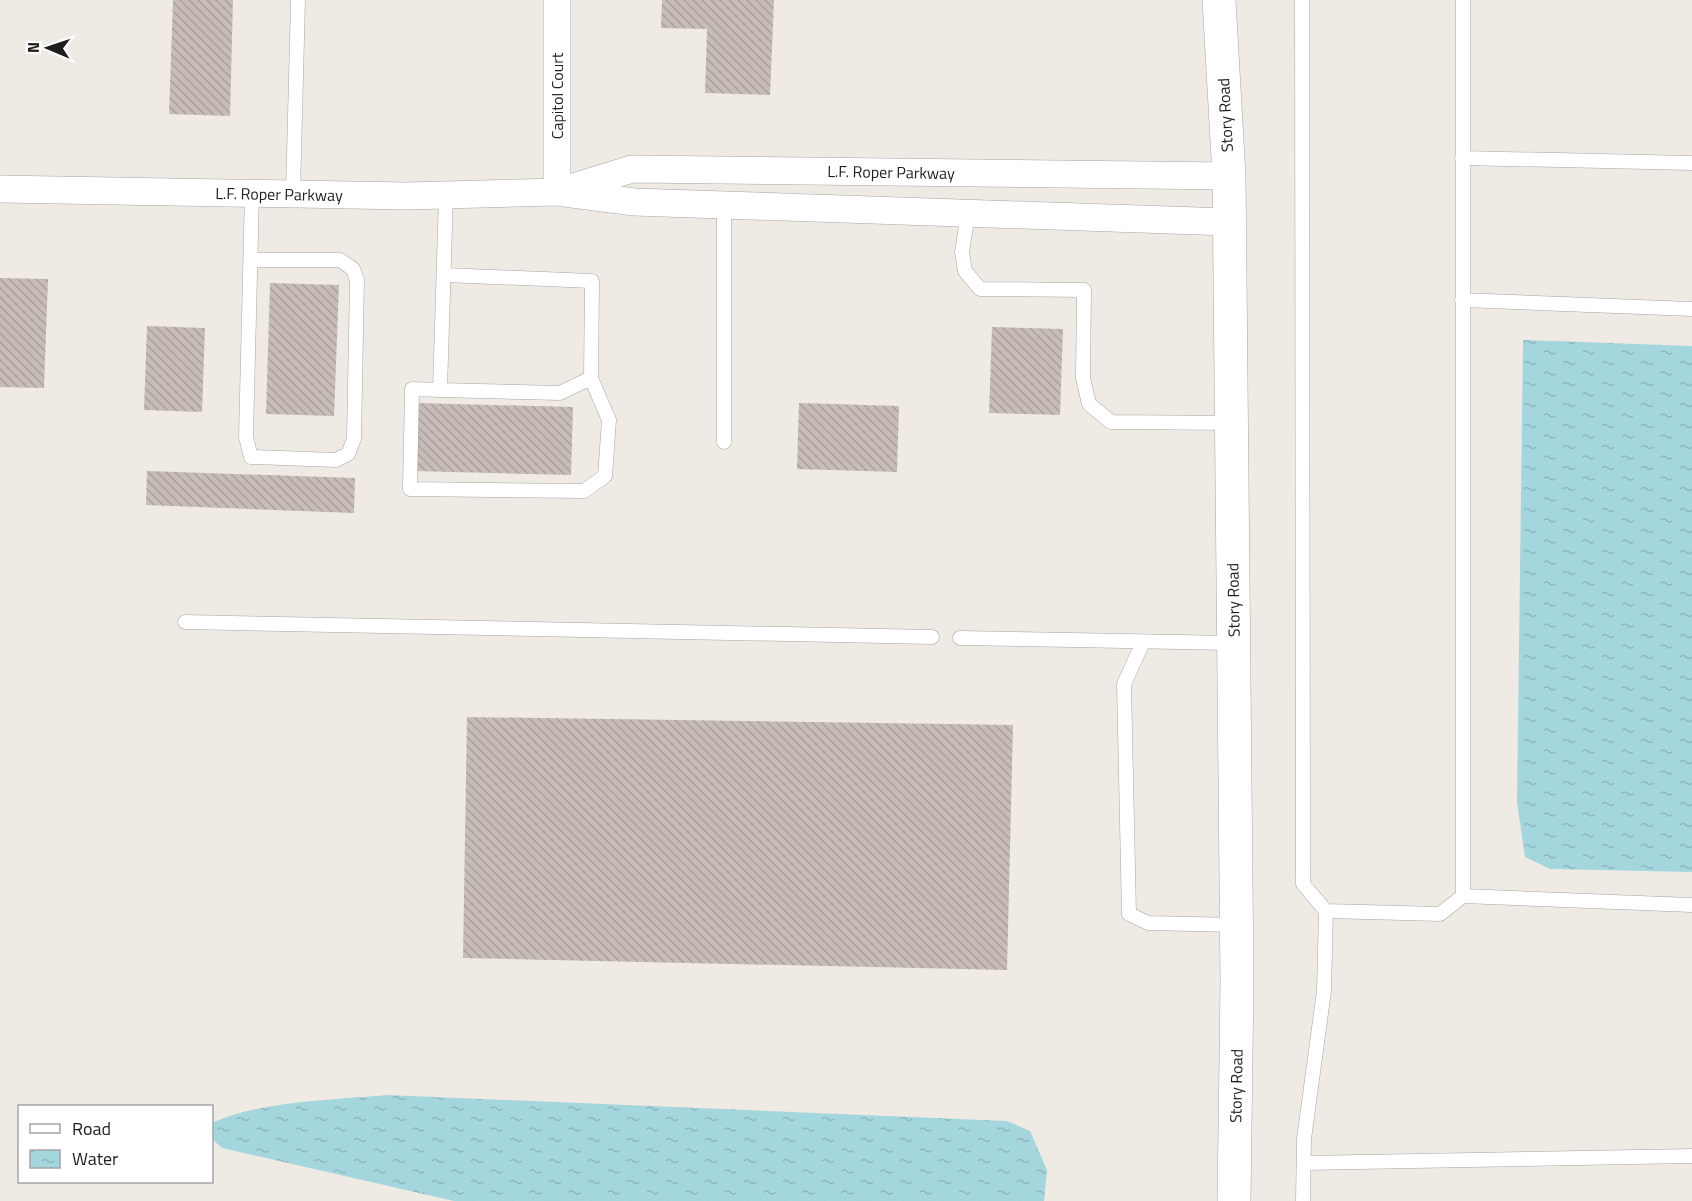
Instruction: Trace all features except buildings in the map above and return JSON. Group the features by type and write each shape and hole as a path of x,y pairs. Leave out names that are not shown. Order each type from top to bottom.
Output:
{"street":[{"name":"Capitol Court","path":"557,0 557,192"},
{"name":"Story Road","path":"1219,0 1228,176 1237,925 1234,1201"},
{"name":"L.F. Roper Parkway","path":"557,192 632,169 1228,176"},
{"name":"L.F. Roper Parkway","path":"0,189 447,195 557,192 634,202 1228,222"}],"lane":[{"path":"293,194 298,0"},
{"path":"1302,0 1303,884 1326,911 1324,991 1304,1139 1303,1201"},
{"path":"1463,0 1463,896"},
{"path":"1462,158 1692,163"},
{"path":"252,193 246,437 251,457 336,460 348,454 354,439 357,280 353,269 340,260 252,260"},
{"path":"440,390 447,195"},
{"path":"724,205 724,442"},
{"path":"969,213 962,252 965,271 980,289 1084,290 1083,378 1089,404 1096,410 1112,422 1231,423"},
{"path":"445,275 592,281 591,378 609,420 605,476 584,491 410,489 412,389 560,393 591,378"},
{"path":"1462,300 1692,309"},
{"path":"184,622 932,637"},
{"path":"960,638 1233,643"},
{"path":"1143,642 1124,684 1129,914 1148,923 1237,925"},
{"path":"1326,911 1440,914 1463,896 1692,905"},
{"path":"1304,1163 1692,1156"}],"water":[{"path":"1523,340 1692,346 1692,872 1550,869 1525,857 1517,802"},
{"path":"387,1095 1007,1121 1030,1131 1047,1170 1044,1201 454,1201 222,1148 213,1140 213,1123 252,1110 297,1103"}]}
